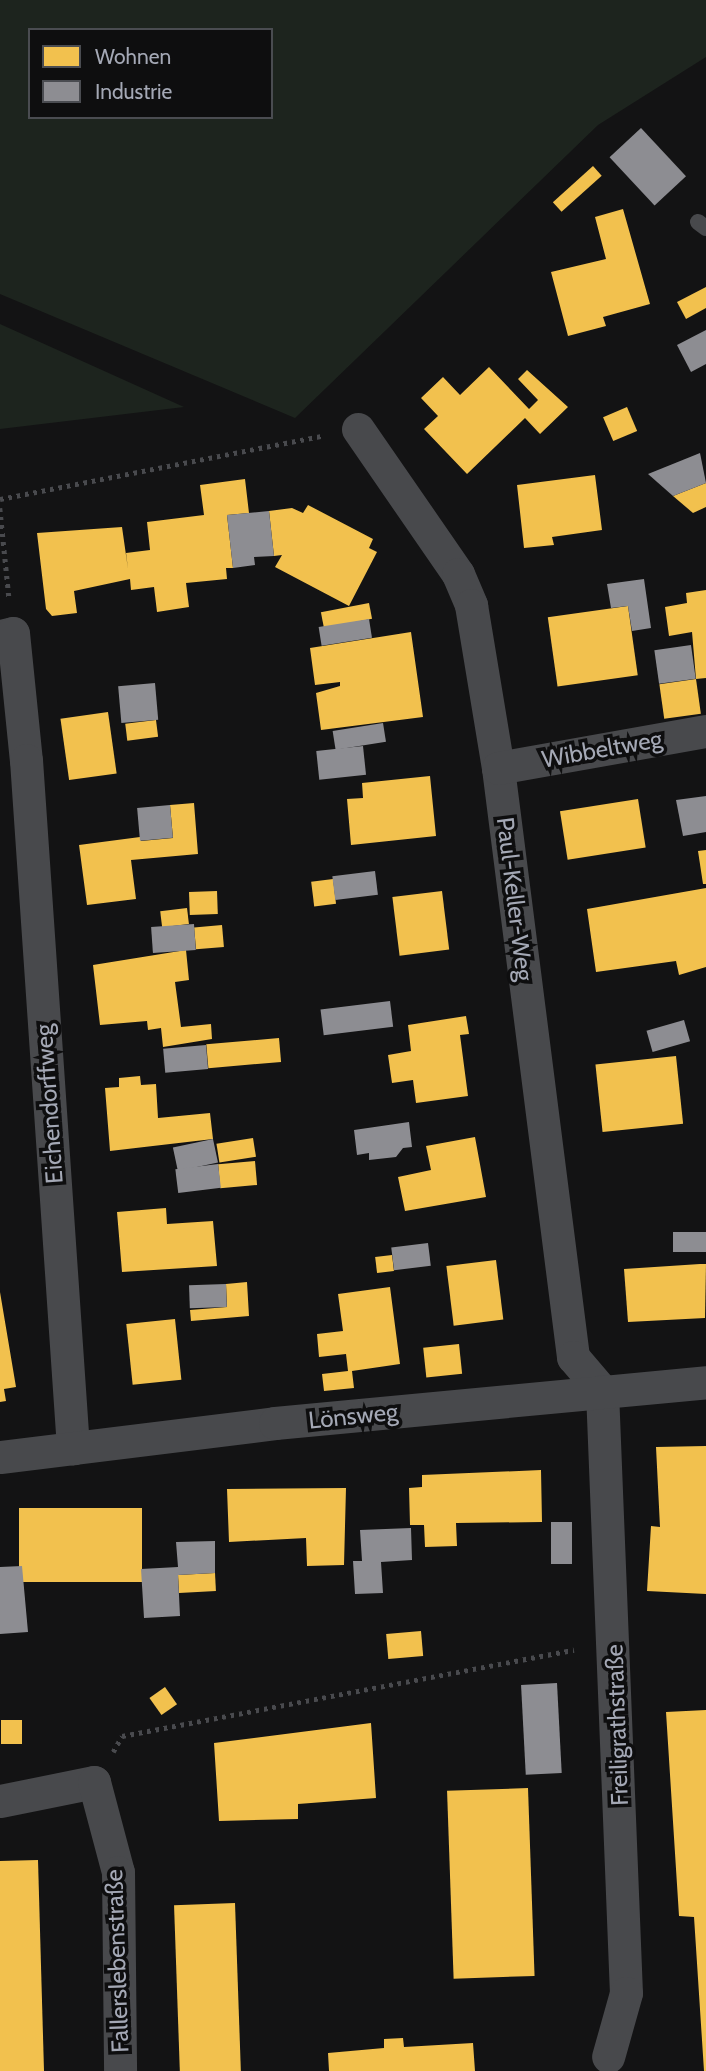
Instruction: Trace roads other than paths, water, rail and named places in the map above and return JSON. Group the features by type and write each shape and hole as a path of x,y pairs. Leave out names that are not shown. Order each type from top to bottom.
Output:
{"street":[{"name":"Paul-Keller-Weg","path":"358,429 458,574 471,605 498,768 573,1357 602,1391"},
{"name":"Eichendorffweg","path":"7,634 13,752 73,1448"},
{"name":"Wibbeltweg","path":"498,768 706,731"},
{"name":"Lönsweg","path":"0,1457 706,1382"},
{"name":"Freiligrathstraße","path":"602,1391 626,1993 608,2057"},
{"name":"Fallerslebenstraße","path":"0,1801 94,1782 118,1872 120,2071"}]}
